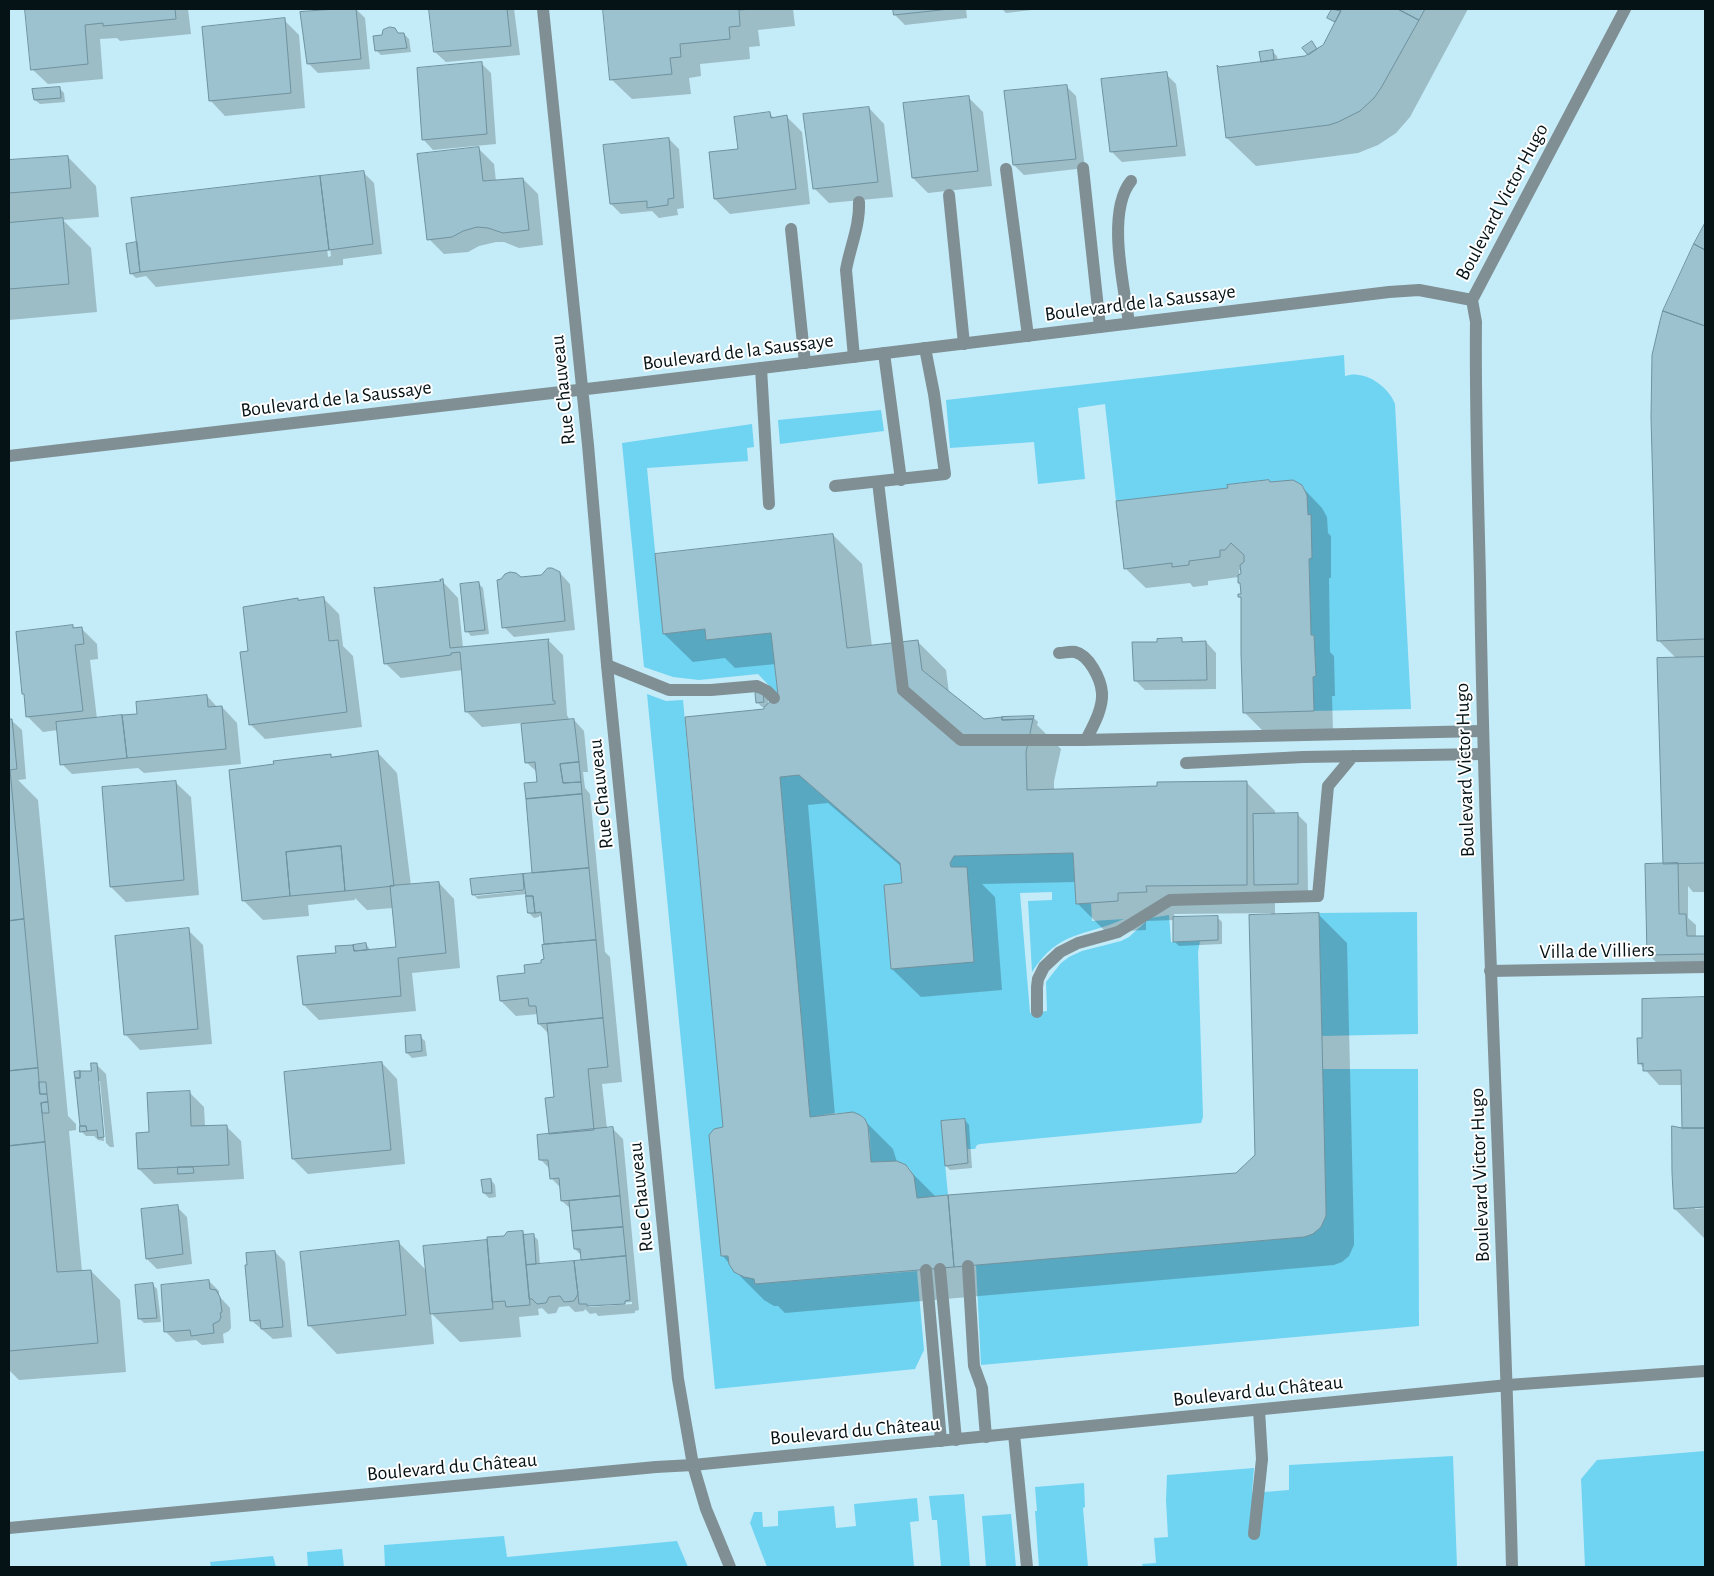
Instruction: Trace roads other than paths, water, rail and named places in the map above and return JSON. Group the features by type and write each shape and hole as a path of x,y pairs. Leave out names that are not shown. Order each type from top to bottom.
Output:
{"street":[{"name":"Rue Chauveau","path":"544,9 678,1379 693,1465 706,1509 730,1567"},
{"name":"Boulevard Victor Hugo","path":"1512,1567 1508,1385 1490,971 1482,731 1476,322 1472,300 1625,9"},
{"path":"1083,168 1100,327"},
{"path":"1006,169 1028,336"},
{"path":"1129,323 1118,223 1122,196 1131,181"},
{"path":"949,196 964,344"},
{"path":"854,357 846,270 858,225 859,202"},
{"path":"791,230 805,363"},
{"name":"Boulevard de la Saussaye","path":"9,456 581,390 1389,292 1419,290 1472,300"},
{"path":"835,486 945,474 934,394 925,348"},
{"path":"884,353 901,480"},
{"path":"761,368 769,504"},
{"path":"878,482 903,690 962,740 1086,740 1482,731"},
{"path":"1059,653 1075,652 1086,659 1099,681 1102,693 1100,707 1094,725 1086,740"},
{"path":"607,665 669,690 711,690 757,686 767,691 774,698"},
{"path":"1186,763 1353,756 1483,754"},
{"path":"1038,1012 1038,979 1044,967 1060,952 1078,943 1118,932 1170,900 1318,896 1328,786 1353,756"},
{"name":"Villa de Villiers","path":"1490,971 1705,967"},
{"path":"968,1266 974,1366 982,1388 986,1437"},
{"path":"940,1269 956,1440"},
{"path":"926,1270 941,1442"},
{"name":"Boulevard du Château","path":"9,1528 941,1442 1508,1385 1705,1371"},
{"path":"1254,1534 1262,1459 1259,1410"},
{"path":"1014,1434 1027,1567"}]}
